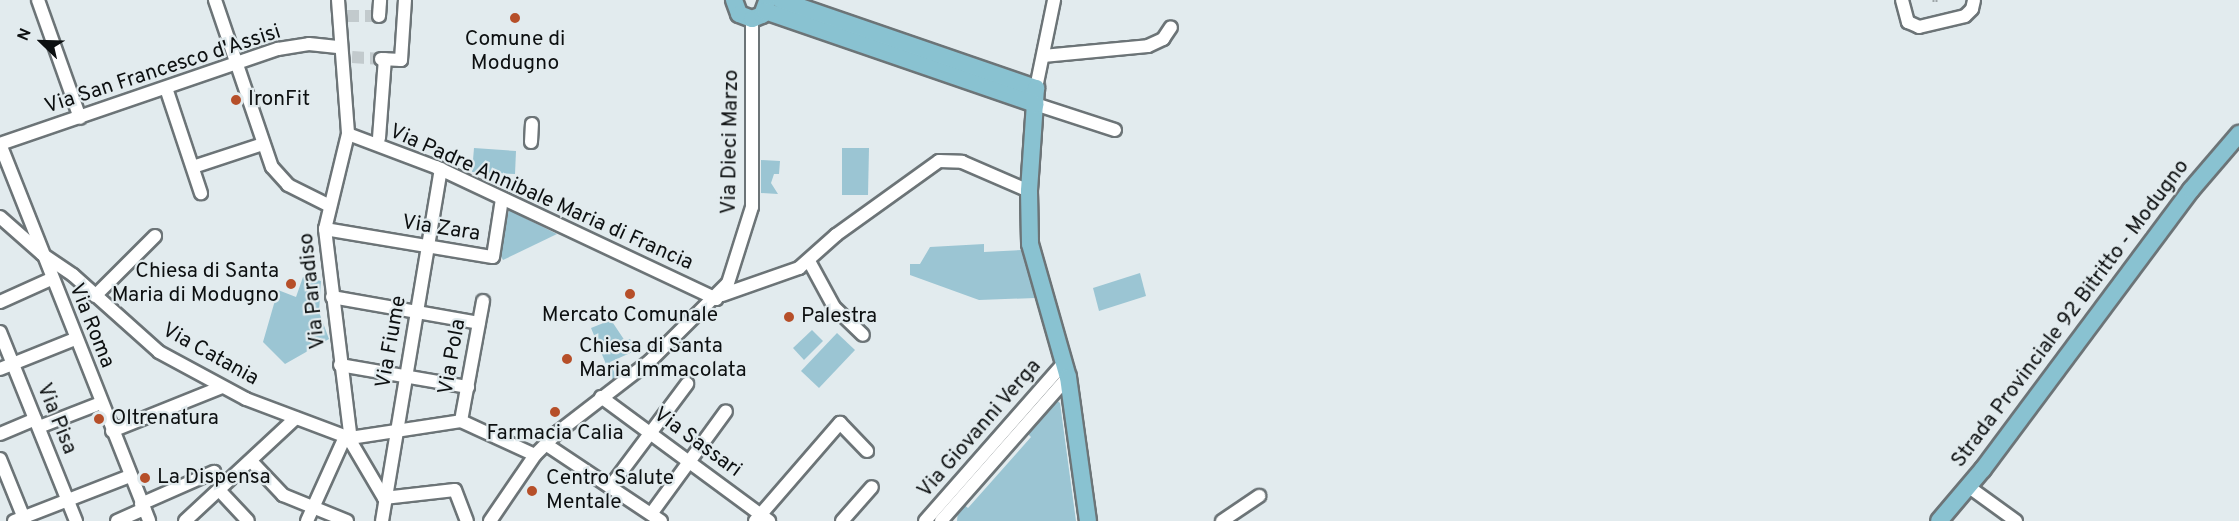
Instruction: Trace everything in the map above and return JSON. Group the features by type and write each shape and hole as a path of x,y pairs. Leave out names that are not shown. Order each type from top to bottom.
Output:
{"main road":[{"path":"780,0 1036,96"},
{"path":"732,1 738,14 762,10 1036,96"},
{"path":"1036,96 1029,191 1030,244 1066,370 1088,521"},
{"name":"Strada Provinciale 92 Bitritto - Modugno","path":"1939,521 1969,487 2191,190 2239,134"}],"street":[{"path":"38,0 80,118"},
{"path":"215,0 263,144 277,176 328,205"},
{"name":"Via Paradiso","path":"338,0 347,54 348,134 328,205 325,229 347,438"},
{"path":"379,16 380,0"},
{"path":"379,138 383,59 401,60 405,0"},
{"path":"1054,0 1036,96 1115,130"},
{"path":"1902,0 1908,22 1919,27 1965,16 1974,0"},
{"name":"Via Dieci Marzo","path":"490,521 535,455 573,417 650,361 716,299 728,283 751,219 762,10"},
{"path":"1043,56 1149,46 1162,39 1171,27"},
{"name":"Via San Francesco d'Assisi","path":"0,144 278,49 309,45 347,54"},
{"path":"166,88 201,193"},
{"path":"531,142 532,124"},
{"name":"Via Padre Annibale Maria di Francia","path":"348,134 441,169 716,299"},
{"name":"Via Roma","path":"0,144 51,279 144,511"},
{"path":"192,167 263,144"},
{"path":"716,299 733,288 799,268 836,235 939,161 962,162 1029,191"},
{"name":"Via Fiume","path":"382,521 384,498 441,169"},
{"name":"Via Zara","path":"325,229 428,248 494,257 502,199"},
{"name":"Via Catania","path":"0,217 42,254 73,274 159,352 222,387 347,438"},
{"path":"13,230 31,227"},
{"path":"95,296 155,236"},
{"path":"809,261 834,307 863,335"},
{"path":"0,302 51,279"},
{"path":"332,297 479,322"},
{"name":"Via Pola","path":"461,421 483,301"},
{"name":"Via Pisa","path":"0,332 76,521"},
{"path":"0,369 75,339"},
{"path":"340,365 468,387"},
{"name":"Via Giovanni Verga","path":"925,521 1066,370"},
{"name":"Via Giovanni Verga","path":"941,521 1066,370"},
{"path":"610,487 687,384"},
{"path":"112,431 222,387"},
{"name":"Via Sassari","path":"601,397 762,519"},
{"path":"0,434 101,403"},
{"path":"547,445 656,517 689,462 726,411"},
{"path":"191,519 296,418"},
{"path":"347,438 461,421 535,455"},
{"path":"762,519 840,423 867,451"},
{"path":"347,438 384,498 455,490 467,521"},
{"path":"307,521 347,438"},
{"path":"0,459 21,520 130,476"},
{"path":"250,461 283,495 347,521"},
{"path":"117,521 144,511 214,472"},
{"path":"842,521 872,487"},
{"path":"1969,487 2016,521"},
{"path":"219,490 248,521"},
{"path":"1222,521 1259,496"}],"shaded area":[{"path":"474,148 516,151 515,174 472,172"},
{"path":"842,148 869,148 868,195 842,195"},
{"path":"761,160 780,161 779,174 774,174 771,183 778,194 761,193"},
{"path":"509,210 557,234 503,260 499,253"},
{"path":"984,244 984,252 1022,250 1035,298 979,300 910,275 910,264 920,264 930,247"},
{"path":"1140,273 1146,296 1099,311 1093,288"},
{"path":"303,277 321,281 319,312 329,339 285,364 263,342 278,290 296,297"},
{"path":"611,320 625,341 630,339 637,350 610,362 617,379 613,381 591,328"},
{"path":"812,330 823,341 804,360 793,348"},
{"path":"837,333 855,350 819,388 801,371"},
{"path":"1055,399 1060,403 1076,521 957,521 958,510 963,504 968,508 1031,437 1026,432"}],"tunnel":[{"path":"347,16 379,16"},
{"path":"352,57 381,59"}],"place":[{"name":"Comune di Modugno","path":"515,18"},
{"name":"IronFit","path":"236,100"},
{"name":"Chiesa di Santa Maria di Modugno","path":"291,284"},
{"name":"Mercato Comunale","path":"630,294"},
{"name":"Palestra","path":"789,317"},
{"name":"Chiesa di Santa Maria Immacolata","path":"567,359"},
{"name":"Farmacia Calia","path":"555,412"},
{"name":"Oltrenatura","path":"99,419"},
{"name":"La Dispensa","path":"145,478"},
{"name":"Centro Salute Mentale","path":"532,491"}]}
